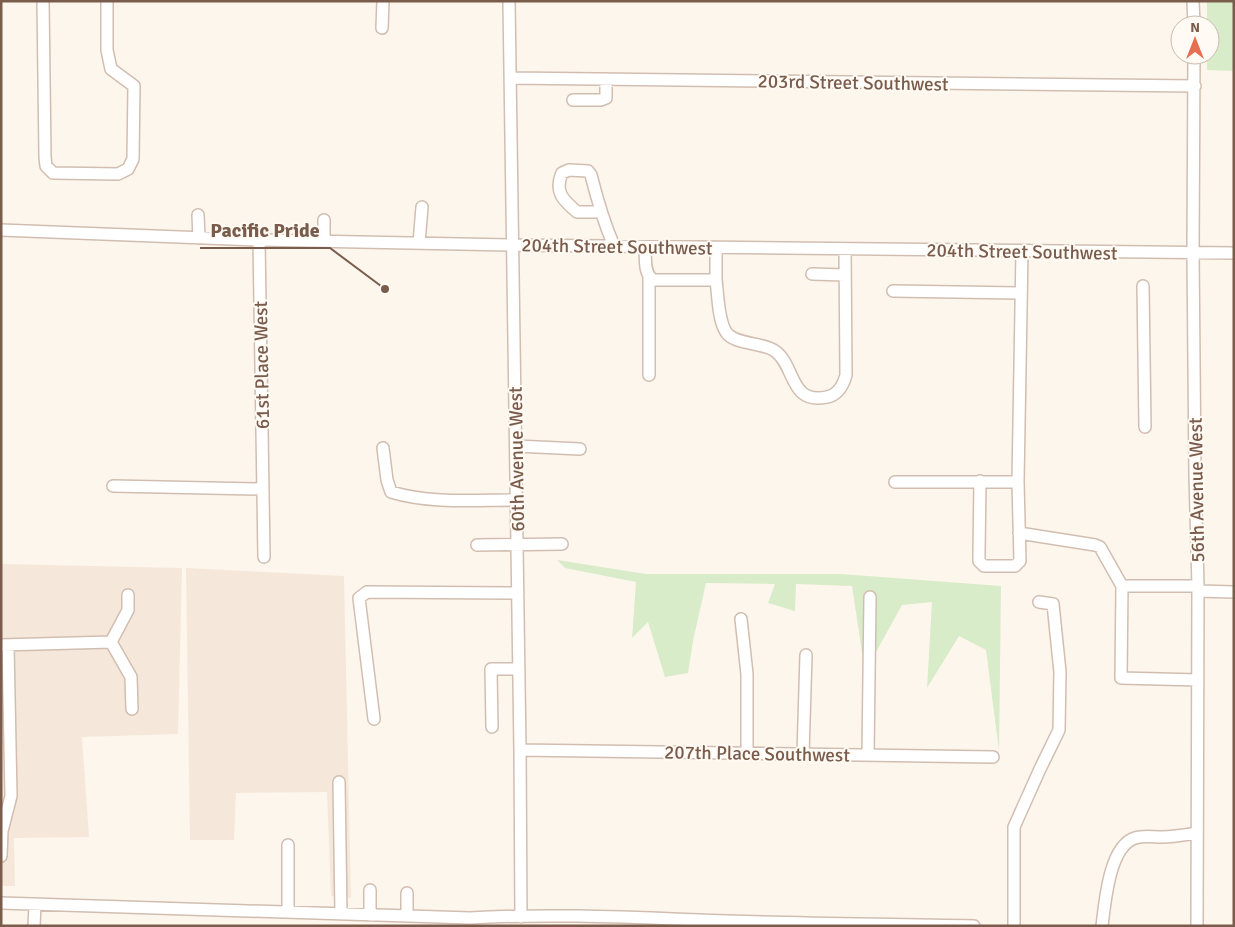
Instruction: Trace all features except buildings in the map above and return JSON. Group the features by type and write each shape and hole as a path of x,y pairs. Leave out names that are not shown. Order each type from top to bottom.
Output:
{"street":[{"path":"43,1 44,157 46,166 53,173 118,174 128,169 133,159 134,86 111,69 106,50 107,1"},
{"path":"382,28 383,1"},
{"name":"60th Avenue West","path":"509,1 521,917"},
{"path":"1193,1 1194,15"},
{"name":"56th Avenue West","path":"1194,65 1193,251 1198,588 1196,926"},
{"name":"203rd Street Southwest","path":"511,78 1195,86"},
{"path":"573,100 601,100 606,98 606,79"},
{"path":"419,243 422,207"},
{"path":"601,212 614,246"},
{"path":"198,215 199,238"},
{"path":"324,220 324,241"},
{"name":"204th Street Southwest","path":"1,230 259,240 512,245 1022,251 1193,251 1234,253"},
{"name":"61st Place West","path":"259,240 264,557"},
{"path":"645,247 649,277 649,375"},
{"path":"716,248 716,280 722,322 726,333 733,338 773,349 780,355 801,392 810,397 820,398 837,392 844,384 846,376 845,249"},
{"path":"980,481 980,561 984,566 1015,566 1020,561 1018,482 1022,251"},
{"path":"812,274 846,275"},
{"path":"649,277 654,280 716,280"},
{"path":"1143,286 1145,427"},
{"path":"893,291 1022,293"},
{"path":"516,446 580,449"},
{"path":"383,448 386,480 391,492 410,498 516,500"},
{"path":"894,482 1018,482"},
{"path":"112,486 262,489"},
{"path":"1019,533 1100,547 1122,586 1121,678 1198,680"},
{"path":"477,544 562,544"},
{"path":"1122,586 1198,588 1234,592"},
{"path":"374,720 359,598 367,592 518,593"},
{"path":"111,642 128,610 128,595"},
{"path":"868,755 870,597"},
{"path":"1014,926 1014,827 1059,730 1060,672 1053,604 1038,602"},
{"path":"742,619 748,674 748,753"},
{"path":"1,856 2,831 11,796 4,645 111,642"},
{"path":"111,642 131,677 132,709"},
{"path":"803,754 806,655"},
{"path":"492,726 491,669 519,669"},
{"name":"207th Place Southwest","path":"520,750 993,757"},
{"path":"339,782 341,914"},
{"path":"1102,926 1106,897 1115,860 1120,849 1126,843 1134,838 1147,836 1162,837 1197,833"},
{"path":"288,845 288,912"},
{"path":"370,890 370,915"},
{"path":"407,893 408,916"},
{"path":"1,903 341,914 358,920 370,915 470,918 521,917 611,921 974,926"},
{"path":"34,926 35,904"}],"shaded area":[{"path":"1,564 182,568 178,734 82,737 89,837 14,838 15,886 1,886"},
{"path":"186,568 344,576 351,898 331,896 327,792 236,793 234,840 190,840"}],"green space":[{"path":"1207,1 1234,1 1234,71 1207,70 1207,65 1220,65 1220,15 1207,15"},
{"path":"557,560 646,574 841,574 1001,586 999,751 986,650 959,636 927,688 932,602 902,605 865,672 852,586 796,584 795,611 768,603 775,584 706,583 688,673 665,677 648,622 632,638 636,582 565,568"}],"place":[{"name":"Pacific Pride","path":"385,289"}]}
